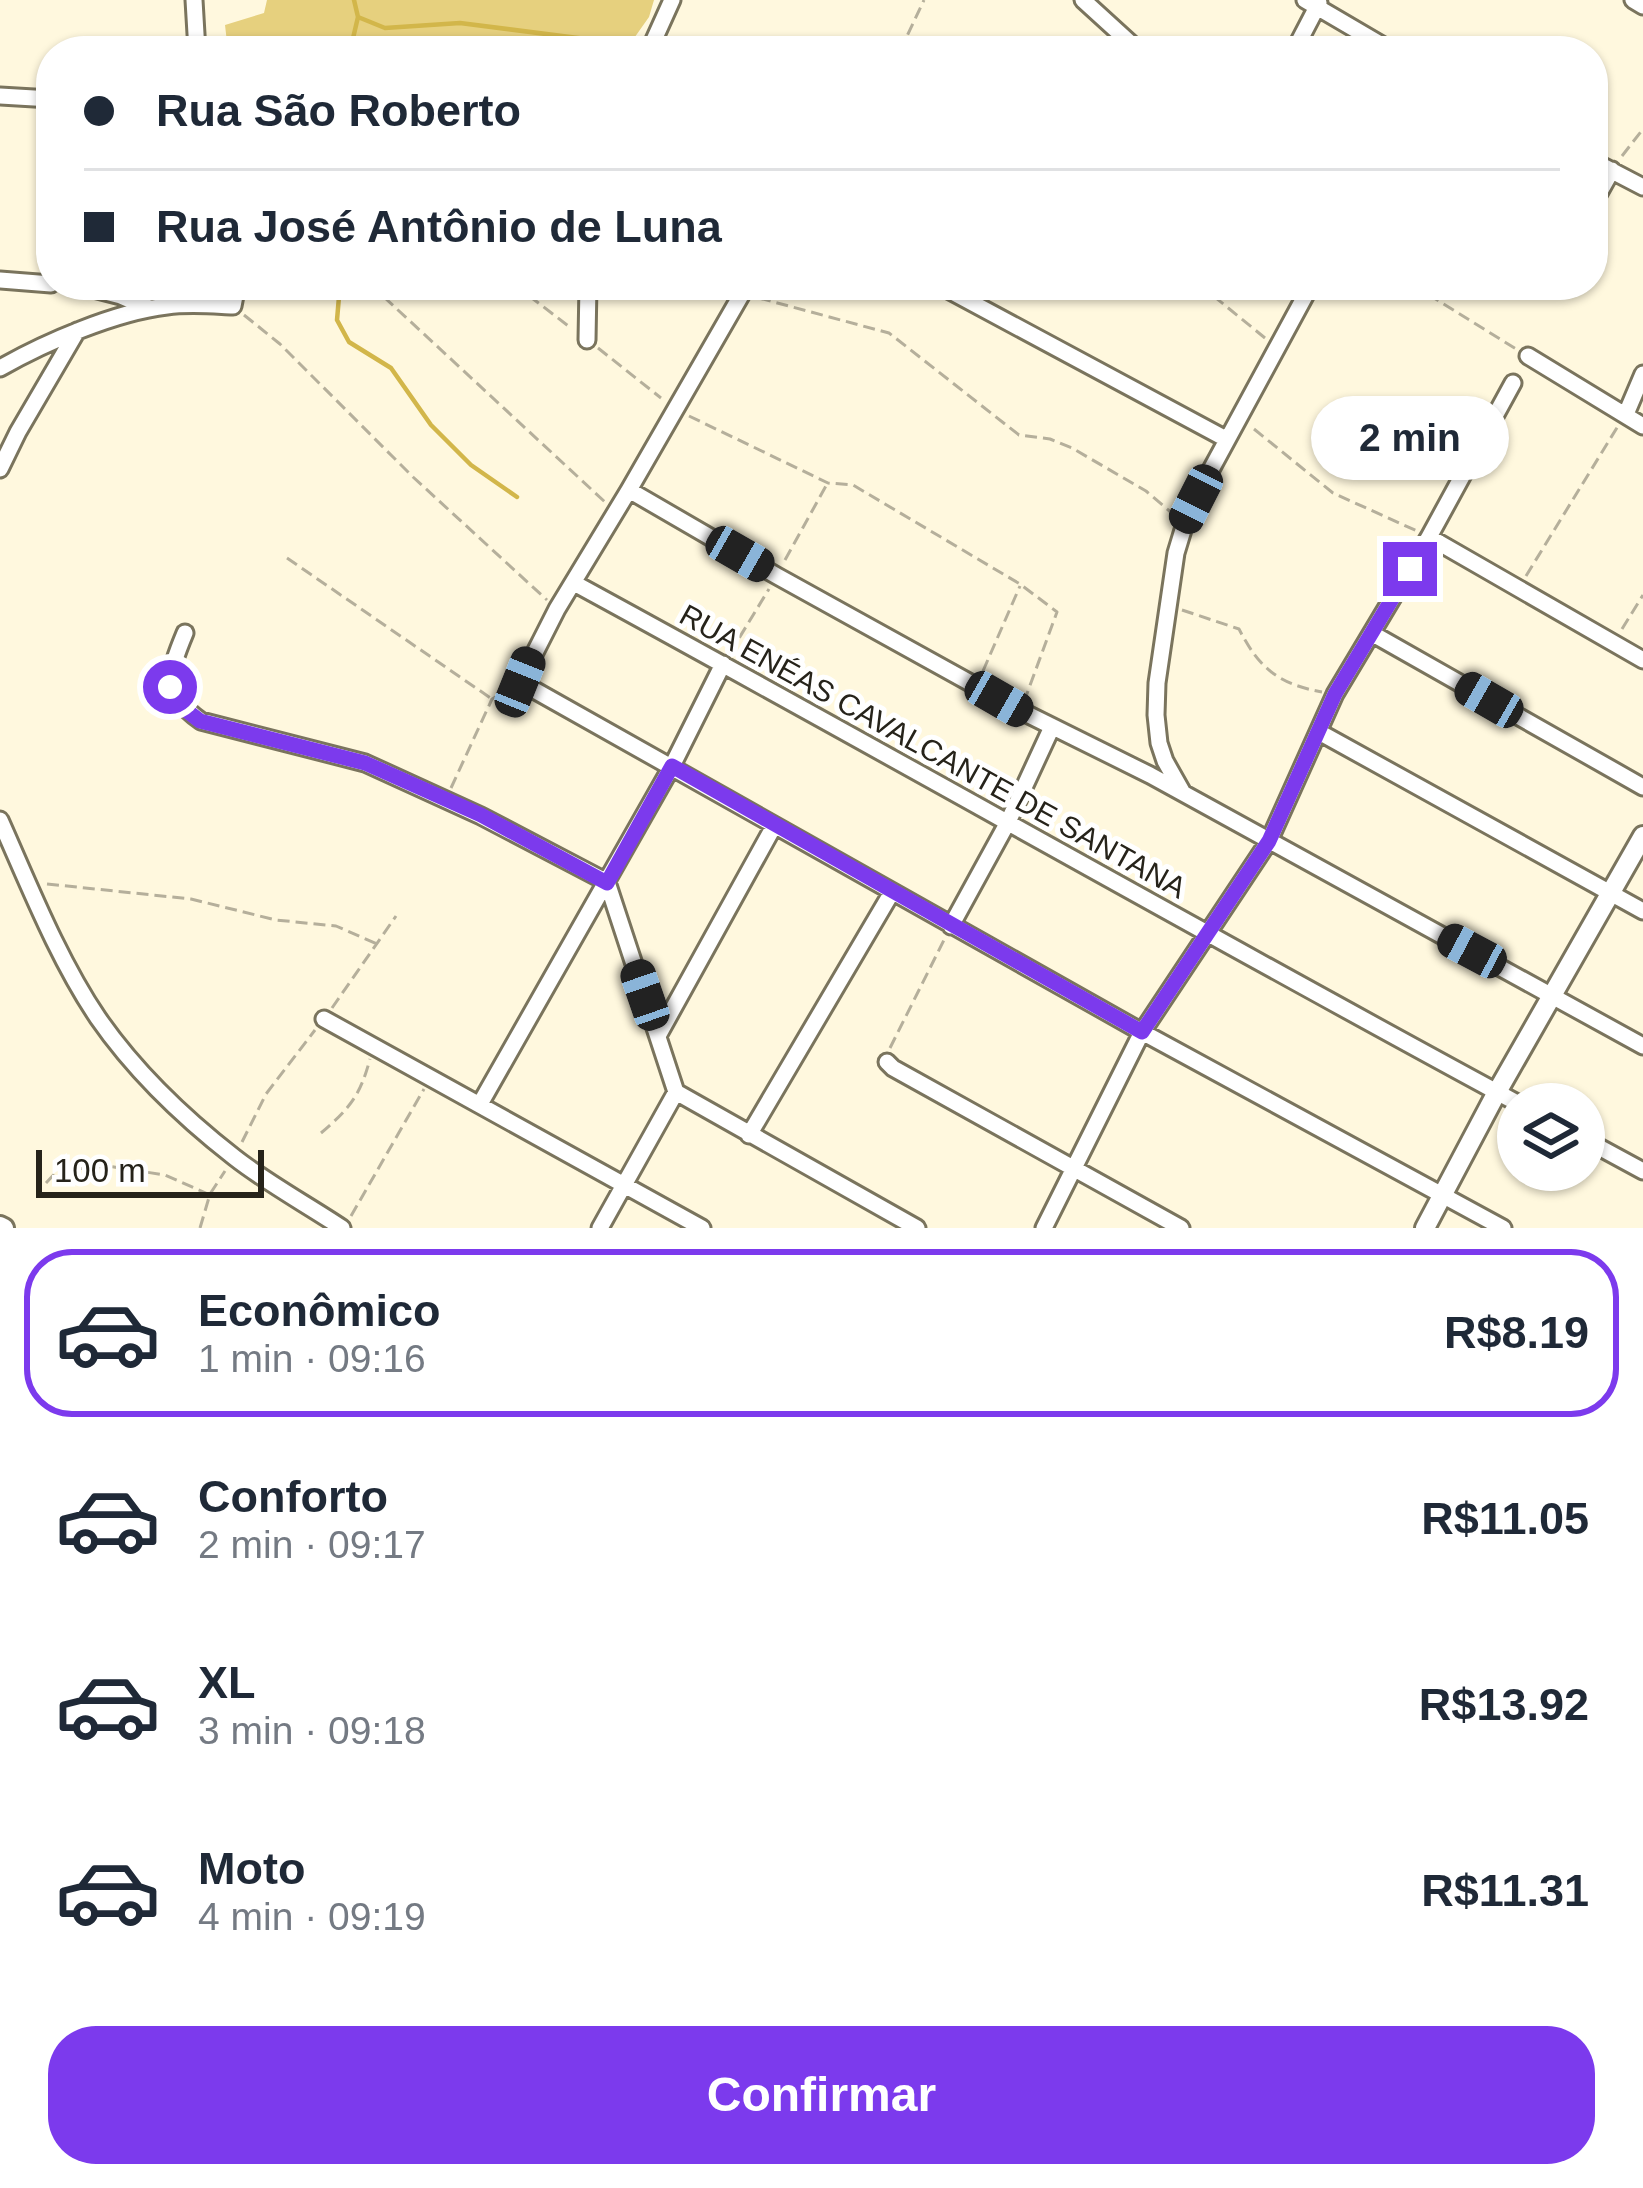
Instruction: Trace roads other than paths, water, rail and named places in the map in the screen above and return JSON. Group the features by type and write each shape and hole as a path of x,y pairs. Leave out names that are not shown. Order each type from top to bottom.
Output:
{"street":[{"path":"194,0 196,36"},
{"path":"656,36 672,0"},
{"path":"1083,0 1123,36"},
{"path":"1633,0 1643,6"},
{"path":"1300,36 1314,2 1368,36"},
{"path":"0,96 36,98"},
{"path":"1608,168 1643,187"},
{"path":"1608,177 1612,170"},
{"path":"0,280 36,283"},
{"path":"134,300 157,307"},
{"path":"0,368 77,331 157,307 233,306 234,300"},
{"path":"587,340 588,300"},
{"path":"738,300 557,609 520,682 951,926 1503,1228"},
{"path":"967,300 1226,439"},
{"path":"1183,794 1165,761 1156,715 1156,683 1175,553 1226,439 1303,300"},
{"path":"0,469 77,331"},
{"path":"1528,356 1643,426"},
{"path":"1626,414 1643,374"},
{"path":"1044,1228 1142,1032 1269,841 1335,694 1430,537 1513,383"},
{"path":"629,490 1021,712 1183,794 1643,1046"},
{"path":"1430,537 1643,660"},
{"name":"RUA ENÉAS CAVALCANTE DE SANTANA","path":"574,583 1497,1093"},
{"path":"185,633 173,662 170,687 182,707 200,721 365,763 481,815 607,883 676,1092 917,1228"},
{"path":"1373,634 1643,787"},
{"path":"480,1104 672,766 723,664"},
{"path":"951,926 1008,822 1052,727"},
{"path":"1318,732 1643,911"},
{"path":"0,820 77,982 127,1055 235,1157 343,1228"},
{"path":"658,1034 774,826"},
{"path":"1503,1083 1643,836"},
{"path":"749,1135 892,892"},
{"path":"324,1019 702,1228"},
{"path":"887,1062 1181,1228"},
{"path":"600,1228 676,1092"},
{"path":"1425,1228 1497,1093"},
{"path":"1605,1150 1643,1171"}],"waterway":[{"path":"354,0 358,17 385,28 460,23 562,36"},
{"path":"354,36 358,17"},
{"path":"339,300 337,320 349,342 391,368 431,425 471,465 517,497"}]}
